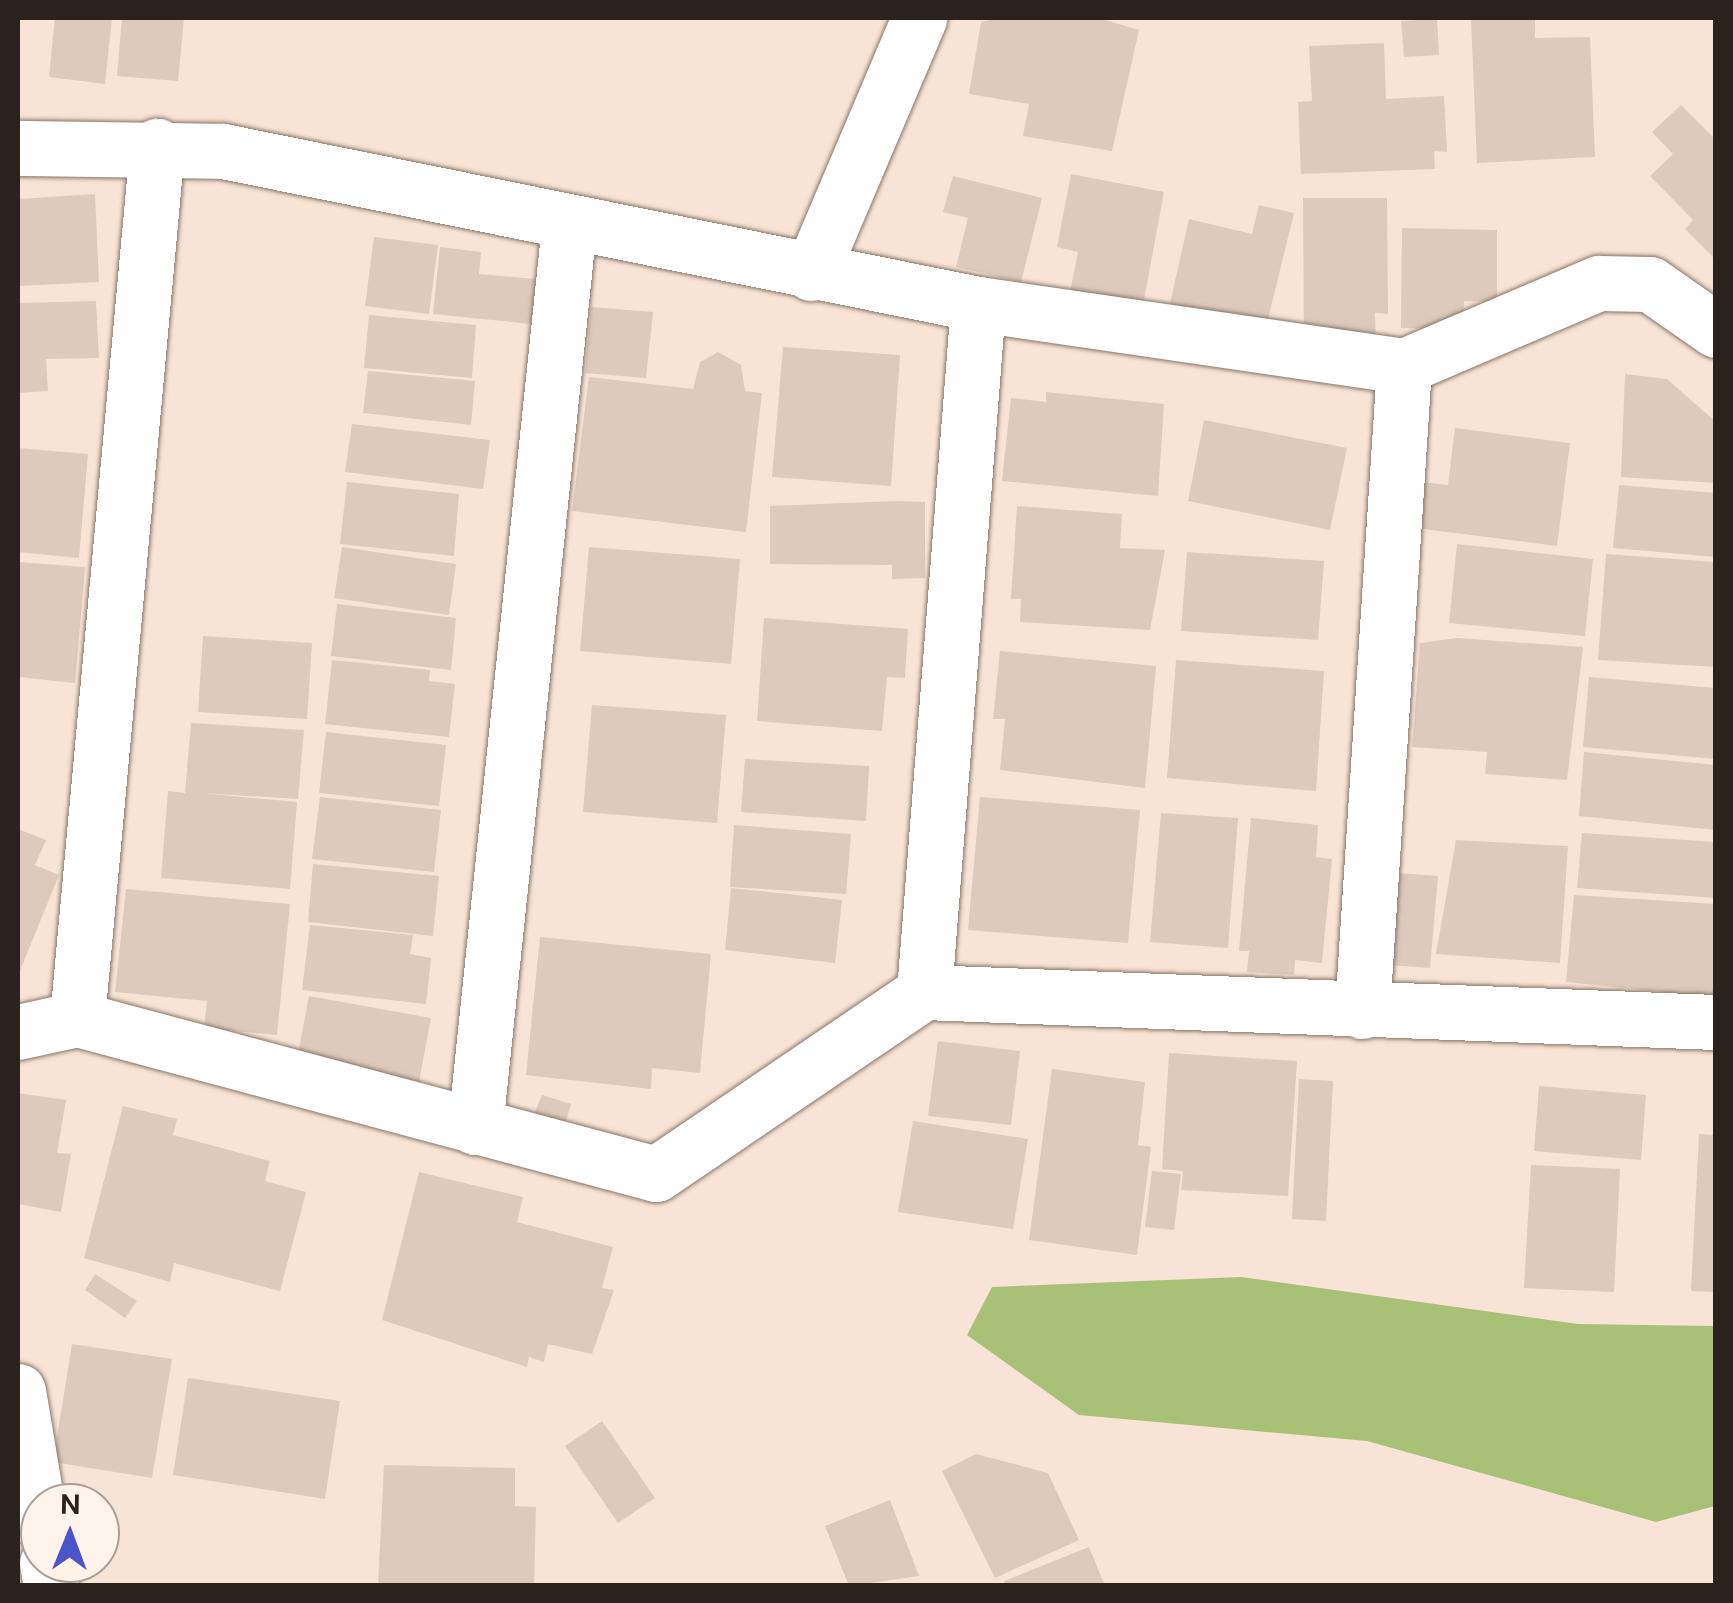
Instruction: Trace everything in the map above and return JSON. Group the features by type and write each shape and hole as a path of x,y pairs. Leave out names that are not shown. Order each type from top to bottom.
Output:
{"street":[{"path":"812,273 920,18"},
{"path":"18,148 157,146 222,151 570,225 978,304 1404,366 1599,283 1650,284 1716,330"},
{"path":"77,1019 157,146"},
{"path":"475,1127 570,225"},
{"path":"924,992 978,304"},
{"path":"1362,1011 1404,366"},
{"path":"18,1032 77,1019 656,1174 924,992 1716,1022"},
{"path":"18,1391 33,1483"}],"green space":[{"path":"1241,1277 1578,1324 1715,1326 1715,1506 1656,1522 1367,1441 1079,1415 967,1335 992,1287"}],"building":[{"path":"55,18 112,18 105,84 49,77"},
{"path":"122,18 184,18 178,81 117,76"},
{"path":"998,18 1098,18 1139,30 1112,151 1023,136 1029,104 969,94 981,22"},
{"path":"1535,18 1535,38 1590,37 1595,157 1477,163 1471,19"},
{"path":"1437,19 1439,55 1404,57 1401,21"},
{"path":"1384,43 1386,99 1444,96 1447,152 1434,151 1435,169 1301,174 1298,102 1312,101 1309,46"},
{"path":"1681,105 1716,140 1716,260 1685,229 1693,220 1650,176 1673,154 1652,132"},
{"path":"1071,174 1164,192 1143,305 1070,292 1078,252 1057,247"},
{"path":"953,176 1042,198 1021,282 956,267 968,218 943,212"},
{"path":"95,194 99,282 18,286 18,199"},
{"path":"1303,198 1387,198 1388,314 1375,313 1376,343 1304,343"},
{"path":"1259,205 1294,213 1265,331 1169,308 1189,219 1252,234"},
{"path":"1402,228 1497,230 1497,302 1464,301 1463,329 1401,328"},
{"path":"374,237 438,245 429,314 365,306"},
{"path":"440,247 481,252 479,274 536,279 531,324 433,314"},
{"path":"96,301 99,358 46,359 48,391 18,393 18,303"},
{"path":"591,307 653,312 646,378 585,373"},
{"path":"369,315 476,325 472,378 364,368"},
{"path":"783,347 900,355 891,486 772,477"},
{"path":"718,352 741,365 745,391 762,393 746,532 572,511 589,377 693,389 700,362"},
{"path":"368,371 475,381 471,425 363,413"},
{"path":"1625,374 1667,379 1716,422 1716,483 1621,477"},
{"path":"1046,392 1164,404 1158,496 1002,481 1011,398 1046,402"},
{"path":"1204,420 1347,448 1330,530 1188,501"},
{"path":"352,424 490,440 483,489 345,472"},
{"path":"1455,428 1570,443 1557,546 1415,528 1422,482 1448,485"},
{"path":"18,448 88,454 79,558 18,552"},
{"path":"347,482 459,494 454,556 340,544"},
{"path":"1619,485 1716,493 1716,557 1613,548"},
{"path":"925,502 925,578 892,579 892,565 770,564 770,506"},
{"path":"1017,506 1122,514 1120,548 1165,550 1150,630 1020,622 1021,599 1011,599"},
{"path":"1457,544 1593,559 1585,636 1449,623"},
{"path":"342,547 456,564 449,615 334,598"},
{"path":"589,547 740,559 731,664 580,651"},
{"path":"1187,552 1324,561 1318,640 1181,631"},
{"path":"1606,554 1716,562 1716,667 1598,660"},
{"path":"18,562 85,567 75,683 18,677"},
{"path":"337,604 456,618 451,670 331,656"},
{"path":"764,618 908,629 905,678 887,677 882,731 757,721"},
{"path":"203,636 312,643 307,719 198,712"},
{"path":"1457,638 1583,647 1567,780 1485,774 1487,752 1412,747 1420,643"},
{"path":"1000,651 1156,666 1145,788 1000,770 1005,719 993,719"},
{"path":"332,660 430,670 429,681 455,684 449,737 325,724"},
{"path":"1176,660 1324,671 1316,791 1167,778"},
{"path":"1589,677 1716,688 1716,759 1583,747"},
{"path":"592,705 726,715 717,823 583,812"},
{"path":"191,723 304,730 298,799 201,793 297,802 290,889 161,878 168,791 185,793"},
{"path":"326,732 446,745 439,806 319,793"},
{"path":"1584,752 1716,765 1716,830 1579,816"},
{"path":"745,759 869,766 866,821 741,812"},
{"path":"320,797 441,810 434,872 312,859"},
{"path":"980,797 1140,810 1128,943 968,930"},
{"path":"1161,813 1238,818 1228,948 1150,942"},
{"path":"1251,818 1318,825 1316,857 1332,859 1322,963 1295,960 1294,975 1247,972 1249,951 1239,951"},
{"path":"734,825 851,834 846,894 730,887"},
{"path":"18,829 46,840 35,865 59,875 20,971"},
{"path":"1582,833 1716,842 1716,898 1577,888"},
{"path":"1456,840 1568,846 1560,963 1436,954"},
{"path":"313,864 439,876 433,936 308,922"},
{"path":"1385,872 1438,876 1430,968 1387,965"},
{"path":"731,888 842,900 835,963 725,950"},
{"path":"126,889 290,904 277,1035 204,1028 207,1001 115,992"},
{"path":"1574,895 1716,904 1713,997 1566,982"},
{"path":"310,925 413,935 410,954 431,958 426,1004 302,990"},
{"path":"540,937 711,954 700,1073 652,1068 651,1089 526,1075"},
{"path":"309,996 431,1018 419,1082 297,1059"},
{"path":"938,1041 1020,1051 1011,1125 928,1116"},
{"path":"1169,1053 1297,1061 1288,1196 1181,1190 1183,1171 1162,1169"},
{"path":"1052,1069 1145,1082 1138,1145 1151,1147 1137,1255 1029,1240"},
{"path":"1299,1079 1333,1081 1326,1221 1292,1219"},
{"path":"1539,1086 1646,1095 1641,1160 1534,1151"},
{"path":"18,1093 66,1100 57,1153 71,1154 61,1212 18,1204"},
{"path":"542,1095 571,1104 565,1124 534,1114"},
{"path":"123,1106 177,1119 173,1135 270,1161 265,1181 306,1192 280,1291 174,1263 170,1282 84,1258"},
{"path":"913,1121 1028,1139 1013,1229 898,1212"},
{"path":"1699,1134 1716,1135 1716,1292 1691,1291"},
{"path":"1531,1165 1620,1169 1614,1292 1524,1288"},
{"path":"1152,1171 1181,1174 1174,1230 1145,1227"},
{"path":"419,1172 523,1197 517,1222 613,1247 602,1288 614,1290 592,1354 548,1344 544,1362 529,1357 527,1367 382,1320"},
{"path":"95,1274 137,1301 125,1318 85,1290"},
{"path":"72,1344 172,1359 152,1478 53,1462"},
{"path":"188,1378 340,1401 325,1499 173,1475"},
{"path":"602,1421 655,1498 618,1523 565,1446"},
{"path":"976,1454 1048,1473 1079,1540 995,1578 942,1471"},
{"path":"384,1465 515,1468 515,1506 536,1507 534,1586 378,1586"},
{"path":"890,1500 919,1576 849,1586 825,1526"},
{"path":"1089,1547 1105,1586 1006,1586 1004,1581"}]}
